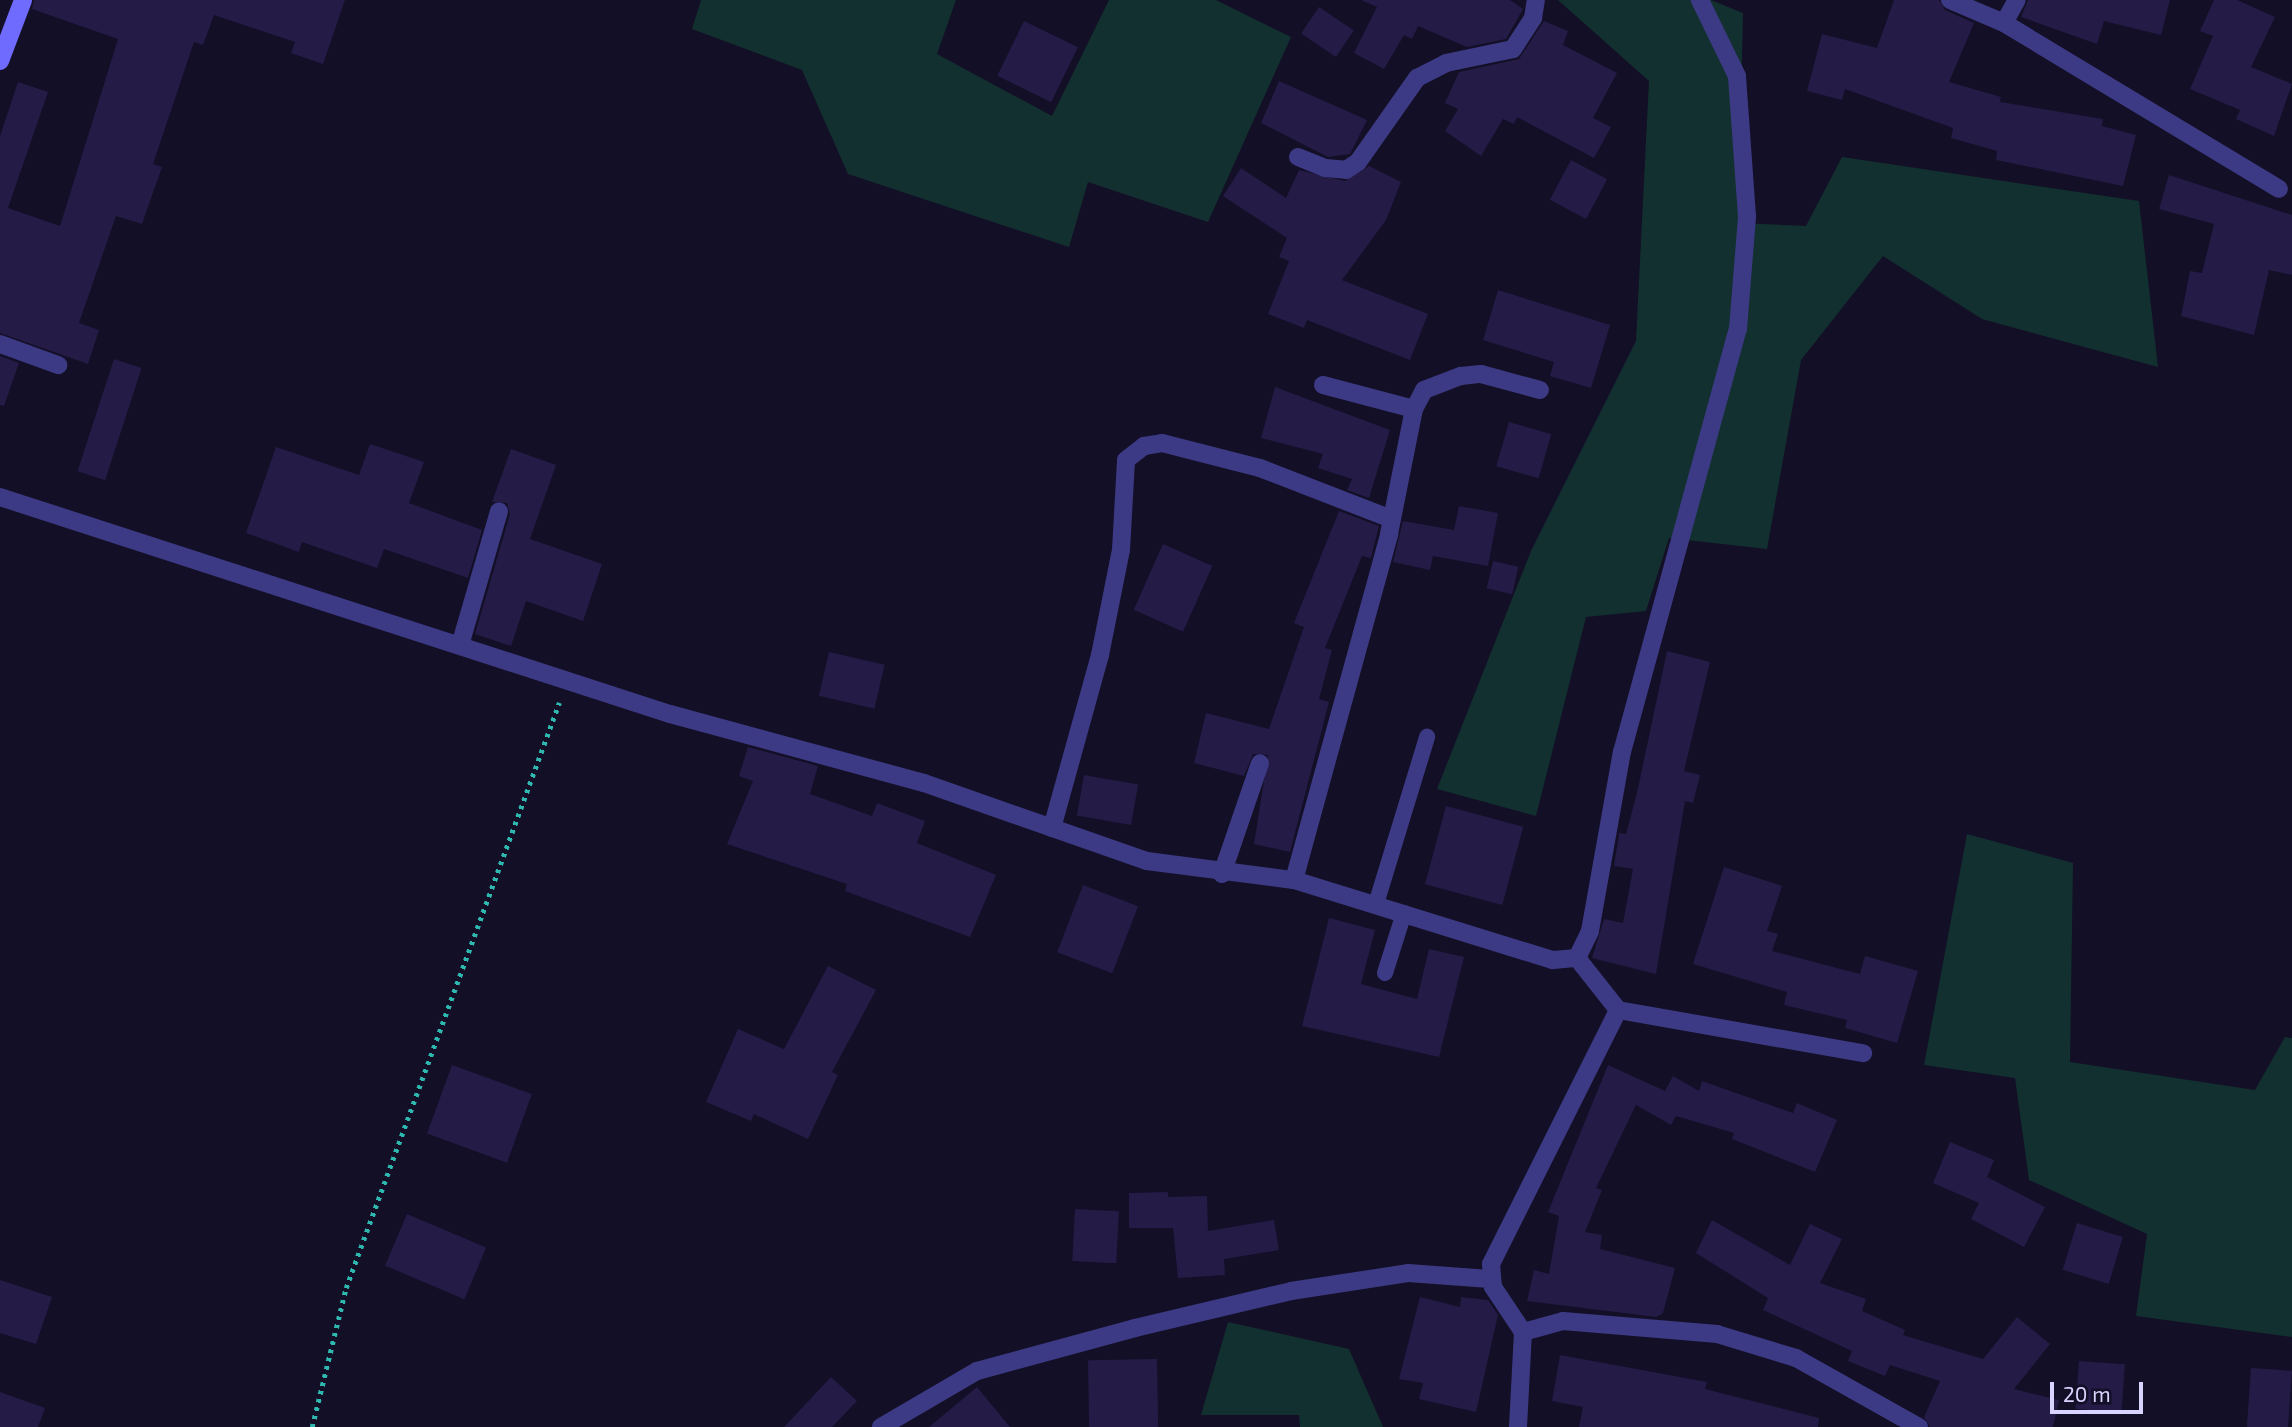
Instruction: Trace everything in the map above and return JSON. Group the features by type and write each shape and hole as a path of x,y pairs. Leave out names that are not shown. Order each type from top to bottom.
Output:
{"street":[{"path":"0,61 23,0"},
{"path":"1298,157 1325,168 1346,170 1358,162 1417,78 1446,63 1513,49 1533,18 1536,0"},
{"path":"1577,958 1590,931 1622,752 1738,329 1747,216 1737,76 1700,0"},
{"path":"1950,0 2004,23 2279,189"},
{"path":"2004,23 2017,0"},
{"path":"0,344 58,365"},
{"path":"1294,880 1390,518 1414,409 1424,390 1461,376 1481,374 1540,390"},
{"path":"1323,385 1414,409"},
{"path":"1052,828 1100,655 1121,550 1126,460 1144,446 1162,443 1260,468 1390,518"},
{"path":"0,496 461,642 567,680 924,783 1147,861 1222,874 1294,880 1553,960 1577,958"},
{"path":"461,642 499,511"},
{"path":"1222,874 1260,763"},
{"path":"1577,958 1618,1010 1863,1053"},
{"path":"1518,1427 1523,1332 1490,1279 1498,1248 1618,1010"},
{"path":"881,1427 976,1371 1135,1328 1291,1291 1408,1273 1490,1279"},
{"path":"1523,1332 1563,1321 1717,1334 1796,1358 1919,1427"}],"lane":[{"path":"1376,904 1427,737"},
{"path":"1385,973 1404,913"}],"path":[{"path":"312,1427 346,1287 567,680"}],"green space":[{"path":"701,0 956,0 937,54 1052,116 1109,0 1216,0 1291,37 1208,222 1088,182 1069,247 848,174 802,70 692,29"},
{"path":"1558,0 1711,0 1743,13 1738,223 1806,226 1842,157 2139,201 2158,367 1982,319 1883,256 1801,360 1767,549 1669,538 1646,611 1586,617 1536,816 1437,789 1531,551 1636,341 1649,81"},
{"path":"1967,834 2073,863 2070,1062 2255,1090 2285,1037 2292,1038 2292,1337 2136,1316 2147,1234 2029,1180 2015,1078 1924,1065"},
{"path":"1228,1322 1349,1349 1383,1427 1300,1427 1299,1415 1201,1415"}],"building":[{"path":"34,0 345,0 323,64 291,53 295,42 214,15 203,45 194,42 153,164 162,167 142,224 116,216 79,323 99,330 88,364 0,333 0,136 18,82 48,92 8,208 60,226 118,39 32,9"},
{"path":"1361,0 1510,0 1523,9 1506,39 1467,47 1418,26 1412,39 1404,35 1384,69 1354,53 1377,7"},
{"path":"1894,0 1939,0 1945,10 1974,23 1949,82 2001,97 2000,102 2103,119 2102,126 2136,135 2123,186 1996,160 1997,151 1951,138 1953,128 1845,89 1842,100 1807,91 1822,34 1877,48"},
{"path":"2028,0 2170,0 2161,35 2104,21 2097,44 2021,17"},
{"path":"2214,0 2237,0 2275,17 2251,67 2292,84 2274,136 2236,119 2240,110 2190,89 2213,36 2200,31"},
{"path":"1319,7 1354,30 1336,57 1301,34"},
{"path":"1024,21 1078,47 1051,102 997,76"},
{"path":"1544,21 1568,31 1563,45 1617,73 1593,118 1611,127 1594,158 1517,117 1514,124 1503,119 1481,156 1445,131 1458,109 1445,103 1459,72 1519,59"},
{"path":"1279,81 1367,120 1350,154 1328,157 1261,123"},
{"path":"1571,160 1607,179 1586,219 1550,200"},
{"path":"1369,166 1401,182 1386,220 1342,280 1428,314 1410,360 1307,320 1304,328 1268,314 1289,261 1279,257 1287,238 1223,196 1241,168 1286,198 1299,170 1345,181"},
{"path":"2169,175 2292,215 2292,275 2269,270 2254,335 2181,316 2190,271 2202,273 2214,224 2159,209"},
{"path":"1498,290 1610,325 1591,388 1550,376 1554,362 1483,340"},
{"path":"0,356 19,363 4,406 0,405"},
{"path":"114,359 142,368 105,480 78,471"},
{"path":"1275,387 1390,430 1369,498 1347,490 1352,479 1318,468 1323,454 1261,438"},
{"path":"1509,422 1551,434 1539,478 1496,466"},
{"path":"370,444 424,462 409,503 482,530 468,578 384,549 377,568 302,542 299,552 246,533 276,447 359,475"},
{"path":"511,449 556,465 530,539 602,564 583,621 526,601 511,646 475,634 510,514 507,503 492,502"},
{"path":"1459,506 1498,513 1488,566 1433,556 1430,570 1393,562 1403,521 1454,530"},
{"path":"1339,511 1379,526 1371,558 1362,556 1325,648 1332,650 1319,699 1329,702 1290,852 1254,844 1268,755 1253,754 1244,776 1194,763 1206,713 1269,729 1304,627 1294,623"},
{"path":"1163,544 1212,566 1183,632 1134,610"},
{"path":"1493,561 1518,567 1512,594 1487,588"},
{"path":"1667,651 1710,662 1684,771 1700,775 1693,803 1685,801 1656,974 1592,958 1604,919 1623,923 1633,869 1614,866 1619,833 1626,834 1637,793"},
{"path":"829,652 885,665 874,709 819,696"},
{"path":"748,747 818,766 810,794 872,816 877,803 925,821 917,843 996,875 970,937 845,891 847,884 727,844 753,781 739,776"},
{"path":"1084,775 1138,785 1131,825 1077,815"},
{"path":"1446,806 1523,827 1502,905 1425,884"},
{"path":"1724,867 1782,886 1767,931 1778,934 1772,951 1860,974 1865,956 1918,971 1897,1043 1845,1028 1847,1020 1784,1005 1787,992 1693,964"},
{"path":"1083,885 1138,906 1112,973 1057,952"},
{"path":"1329,918 1375,930 1361,984 1417,999 1429,949 1464,957 1439,1057 1302,1026"},
{"path":"828,966 876,990 832,1072 838,1075 808,1139 754,1114 751,1121 706,1102 738,1029 784,1049"},
{"path":"452,1065 532,1094 507,1163 427,1134"},
{"path":"1608,1065 1665,1091 1673,1076 1699,1091 1702,1081 1793,1113 1797,1103 1837,1120 1815,1172 1732,1139 1734,1133 1676,1116 1671,1125 1636,1105 1596,1188 1602,1190 1585,1232 1602,1235 1600,1249 1675,1268 1663,1313 1656,1317 1527,1301 1534,1270 1549,1274 1559,1216 1548,1212"},
{"path":"1950,1142 1994,1160 1987,1177 2045,1207 2024,1247 1971,1219 1979,1203 1933,1183"},
{"path":"1168,1192 1168,1197 1207,1196 1208,1231 1274,1220 1279,1250 1224,1259 1225,1275 1178,1278 1173,1228 1129,1228 1129,1193"},
{"path":"1075,1209 1119,1211 1116,1263 1072,1261"},
{"path":"407,1214 486,1248 464,1299 385,1266"},
{"path":"1712,1220 1790,1265 1810,1224 1842,1239 1820,1283 1866,1299 1862,1311 1905,1330 1903,1335 1983,1359 2017,1317 2050,1344 2014,1389 2059,1400 2053,1427 1930,1427 1924,1417 1940,1381 1890,1365 1885,1376 1848,1361 1852,1351 1763,1310 1768,1298 1696,1253"},
{"path":"2077,1223 2123,1237 2109,1284 2063,1270"},
{"path":"0,1280 52,1297 36,1344 0,1333"},
{"path":"1420,1297 1460,1307 1461,1297 1488,1300 1498,1315 1476,1412 1419,1399 1423,1383 1399,1379"},
{"path":"1560,1355 1707,1382 1705,1389 1819,1418 1818,1427 1579,1427 1583,1407 1552,1401"},
{"path":"1157,1359 1158,1427 1089,1427 1088,1360"},
{"path":"2079,1361 2125,1364 2122,1412 2076,1409"},
{"path":"2251,1368 2292,1371 2288,1427 2247,1427"},
{"path":"831,1377 857,1401 832,1427 784,1427"},
{"path":"977,1387 1010,1427 929,1427"},
{"path":"0,1392 45,1408 38,1427 0,1427"}]}
